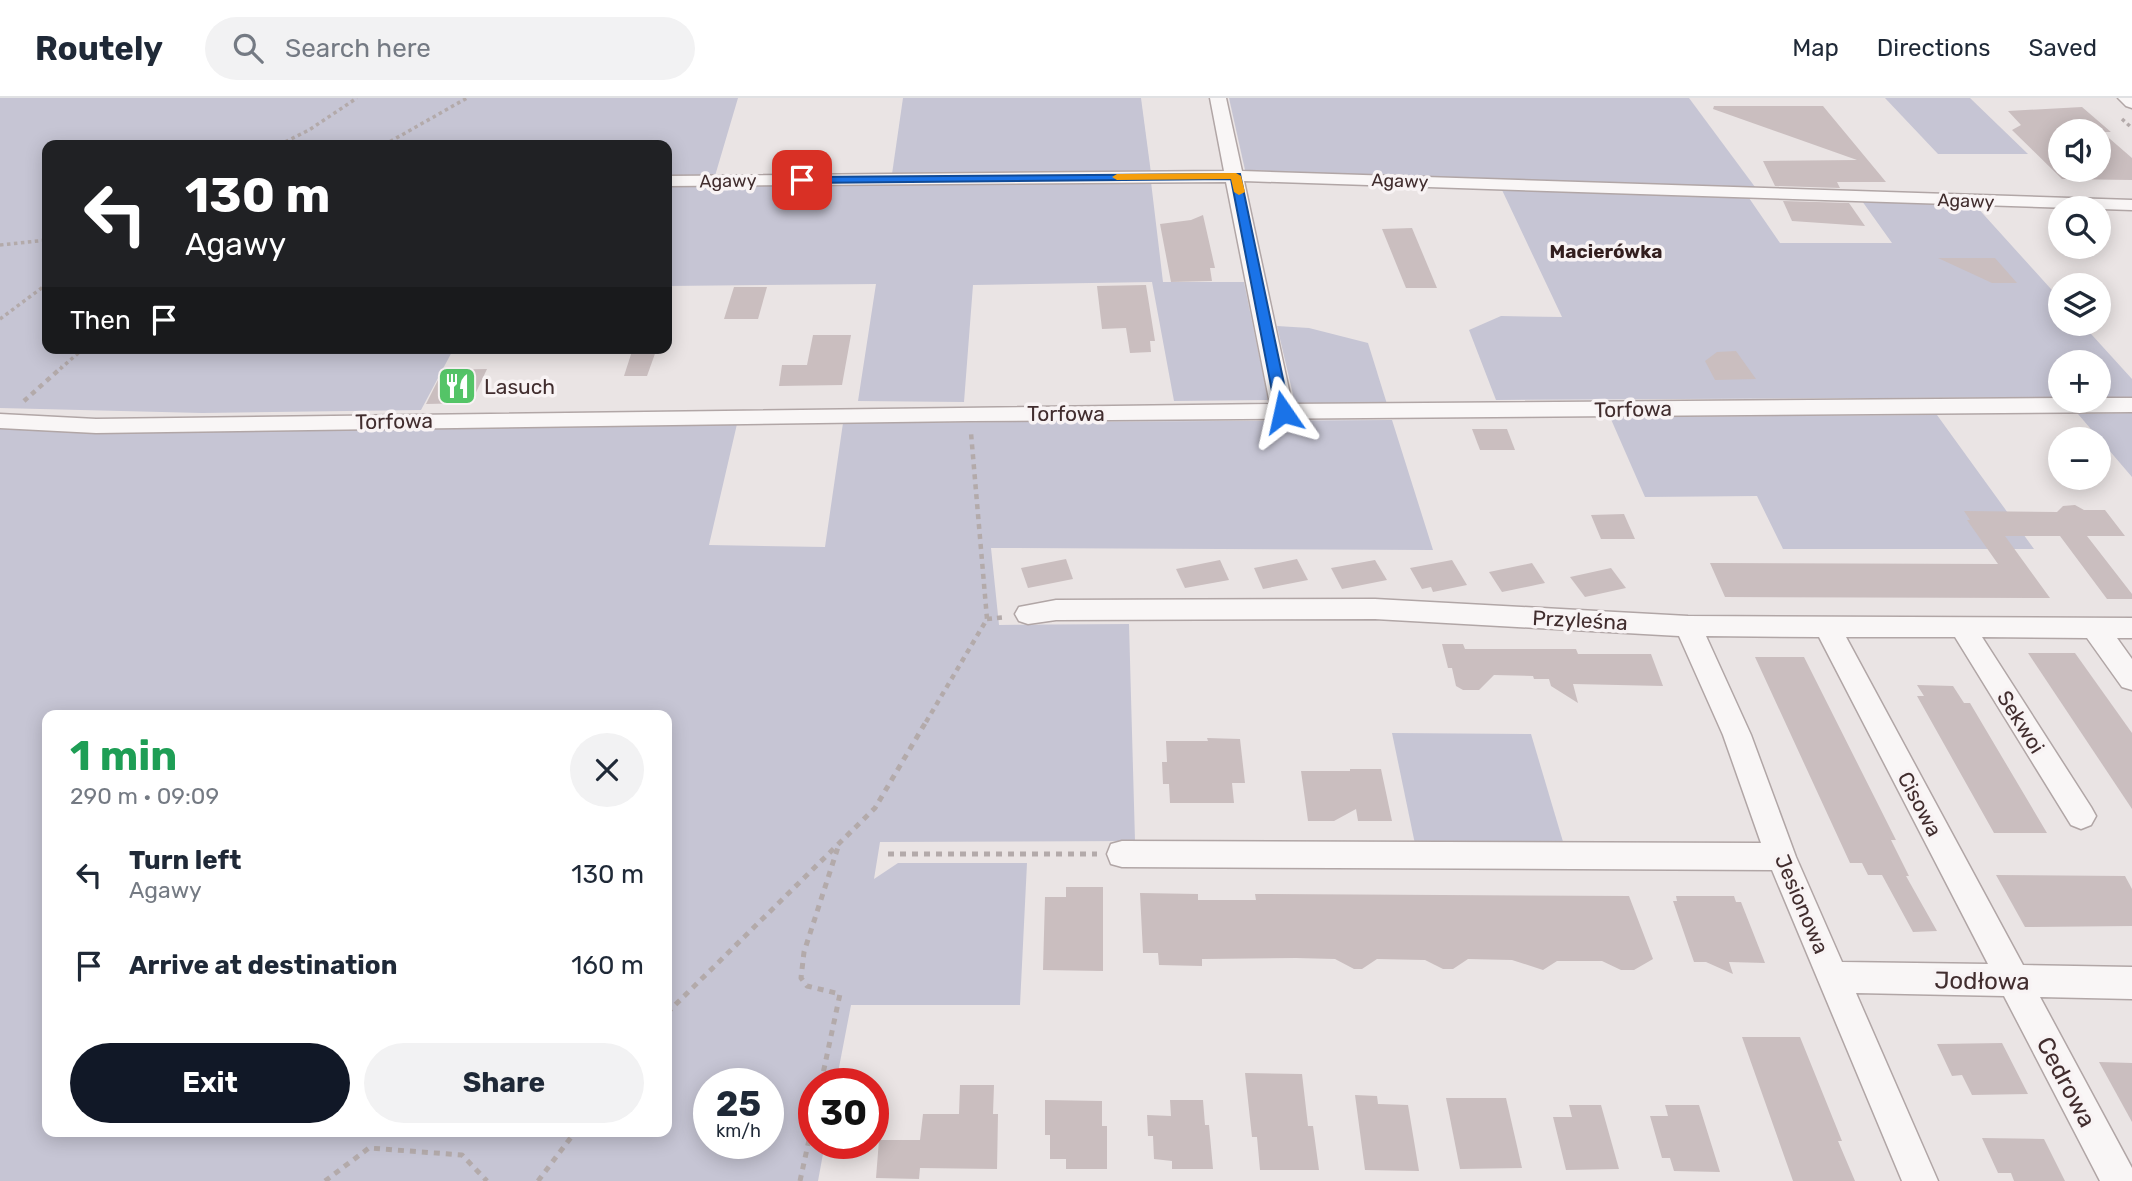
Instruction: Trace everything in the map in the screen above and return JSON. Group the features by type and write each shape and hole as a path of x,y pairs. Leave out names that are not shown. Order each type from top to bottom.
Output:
{"street":[{"path":"1218,98 1283,412"},
{"path":"2126,98 2132,103"},
{"name":"Agawy","path":"672,181 1236,176 2132,205"},
{"name":"Torfowa","path":"1,421 96,426 970,414 2132,405"},
{"name":"Przyleśna","path":"1028,614 1055,610 1388,610 1688,626 2132,628"},
{"name":"Jesionowa","path":"1688,626 1737,735 1781,856 1920,1181"},
{"name":"Cisowa","path":"1827,626 2013,982"},
{"name":"Sekwoi","path":"1962,626 2081,817"},
{"path":"2094,627 2132,679"},
{"path":"1122,854 1781,856"},
{"name":"Jodłowa","path":"1833,977 2132,983"},
{"name":"Cedrowa","path":"2013,982 2119,1181"}],"path":[{"path":"289,140 357,98"},
{"path":"393,140 467,98"},
{"path":"0,245 42,241"},
{"path":"0,319 42,288"},
{"path":"1,421 77,354"},
{"path":"672,1008 875,808 987,619 970,414"},
{"path":"824,1068 840,994 807,986 801,978 804,952 839,843"},
{"path":"888,854 1122,854"},
{"path":"538,1181 571,1137"},
{"path":"325,1181 369,1148 462,1155 487,1181"},
{"path":"800,1181 805,1159"}],"shaded area":[{"path":"0,98 738,98 712,186 1151,182 1163,282 1244,282 1268,400 1174,401 1152,282 973,285 964,402 858,401 876,284 672,286 672,140 42,140 42,354 451,354 421,410 202,413 0,408"},
{"path":"903,98 1141,98 1151,173 892,174"},
{"path":"1229,98 1689,98 1755,187 1245,170"},
{"path":"1885,98 1970,98 2028,154 1938,154"},
{"path":"1502,190 1749,198 1780,243 1892,243 1862,201 1975,205 2048,286 2048,336 2093,336 2106,350 2048,350 2048,397 1496,400 1469,330 1501,316 1562,317"},
{"path":"1277,326 1309,328 1368,343 1387,404 1295,403"},
{"path":"2111,356 2132,379 2132,397 2111,397"},
{"path":"2132,413 2132,477 2111,452 2111,427 2089,427 2078,414"},
{"path":"1937,415 2034,549 1783,549 1757,496 1645,497 1610,417"},
{"path":"1392,420 1433,550 991,548 999,625 1129,624 1135,841 880,842 874,879 898,863 1027,863 1020,1005 851,1005 839,1068 798,1068 798,1159 822,1159 818,1181 0,1181 0,425 86,433 737,424 709,545 825,547 843,423"},
{"path":"1392,733 1531,734 1564,845 1415,844"}],"building":[{"path":"1714,106 1823,106 1886,182 1837,182 1840,188 1775,186 1763,161 1857,160 1713,109"},
{"path":"2082,107 2096,119 2048,119 2048,165 2012,130 2021,125 2008,111"},
{"path":"2111,140 2132,158 2132,180 2111,180"},
{"path":"1783,201 1849,203 1865,226 1792,221"},
{"path":"1203,215 1215,268 1210,268 1212,281 1171,282 1160,224 1191,220"},
{"path":"1412,228 1437,288 1406,288 1382,229"},
{"path":"1938,258 1995,258 2017,283 1992,283"},
{"path":"1146,285 1155,341 1150,341 1151,352 1130,353 1126,328 1102,329 1097,286"},
{"path":"734,287 767,287 758,319 724,319"},
{"path":"813,335 851,335 842,385 779,386 782,365 807,365"},
{"path":"1736,351 1756,379 1715,380 1705,361 1717,352"},
{"path":"631,354 655,354 647,376 624,376"},
{"name":"Lasuch","path":"487,369 471,403 426,404 443,370"},
{"path":"1472,429 1507,429 1515,450 1480,450"},
{"path":"2075,505 2084,510 2105,510 2125,536 2087,536 2132,594 2132,599 2107,599 2060,536 2005,536 2050,598 1725,597 1710,563 1998,564 1967,520 1970,520 1964,511 2057,512 2063,506"},
{"path":"1624,514 1635,539 1601,539 1591,515"},
{"path":"1066,559 1073,579 1028,588 1021,568"},
{"path":"1297,559 1308,580 1263,589 1254,568"},
{"path":"1220,560 1229,580 1185,588 1176,569"},
{"path":"1375,560 1387,580 1342,589 1331,568"},
{"path":"1452,560 1467,585 1433,592 1431,587 1422,589 1410,568"},
{"path":"1532,563 1545,583 1502,592 1489,572"},
{"path":"1611,568 1626,588 1585,597 1570,577"},
{"path":"1442,644 1463,644 1465,649 1576,649 1578,654 1651,654 1663,686 1573,684 1578,703 1551,686 1549,679 1534,679 1533,676 1494,675 1479,690 1463,690 1456,686"},
{"path":"2028,653 2075,653 2132,733 2132,809"},
{"path":"1755,657 1804,657 1896,840 1891,840 1909,876 1906,876 1937,931 1913,932 1882,875 1868,875 1862,863 1850,863"},
{"path":"1917,685 1953,686 1964,703 1970,703 2047,833 1994,833 1917,696 1924,696"},
{"path":"1207,738 1240,739 1245,783 1232,783 1234,803 1170,803 1169,784 1163,784 1162,762 1167,762 1166,741 1208,741"},
{"path":"1381,769 1392,821 1358,821 1356,809 1334,821 1308,821 1301,771"},
{"path":"1996,875 2125,876 2132,889 2132,926 2025,927"},
{"path":"1066,887 1103,887 1103,971 1043,970 1045,897 1066,897"},
{"path":"1140,893 1198,894 1198,900 1256,900 1255,894 1629,896 1653,959 1634,970 1621,970 1602,961 1557,961 1543,970 1512,960 1468,959 1453,969 1443,969 1425,960 1377,959 1362,969 1354,969 1335,959 1296,958 1202,959 1202,966 1159,965 1158,953 1143,953"},
{"path":"1676,896 1734,896 1736,902 1741,902 1765,963 1729,962 1733,974 1706,962 1694,962 1673,901 1677,901"},
{"path":"1742,1037 1800,1037 1842,1141 1838,1141 1855,1181 1793,1181"},
{"path":"2002,1043 2028,1094 1972,1095 1962,1075 1952,1076 1937,1044"},
{"path":"2099,1062 2132,1063 2132,1122"},
{"path":"1245,1073 1302,1074 1308,1126 1313,1126 1319,1170 1260,1170 1257,1137 1252,1137"},
{"path":"960,1085 994,1085 993,1114 998,1114 997,1169 920,1168 919,1179 876,1178 878,1159 889,1159 889,1140 920,1140 923,1114 959,1114"},
{"path":"1355,1095 1377,1096 1378,1104 1408,1105 1419,1171 1365,1170"},
{"path":"1446,1098 1506,1098 1522,1168 1460,1169"},
{"path":"1045,1100 1102,1101 1102,1126 1107,1126 1107,1169 1066,1169 1066,1159 1050,1159 1050,1135 1045,1135"},
{"path":"1170,1100 1203,1100 1205,1125 1209,1125 1213,1169 1172,1169 1172,1161 1154,1159 1153,1136 1148,1136 1147,1115 1171,1116"},
{"path":"1569,1105 1601,1105 1619,1169 1566,1170 1553,1117 1572,1117"},
{"path":"1665,1105 1699,1105 1720,1172 1674,1171 1670,1158 1662,1158 1650,1116 1668,1116"},
{"path":"1982,1138 2044,1139 2065,1181 2014,1181 2011,1173 1998,1173"}],"slow traffic":[{"path":"1117,177 1236,176 1239,192"}],"place":[{"name":"Lasuch","path":"457,386"}],"district":[{"name":"Macierówka","path":"1606,251"}],"route":[{"path":"802,180 1236,176 1283,412"}]}
